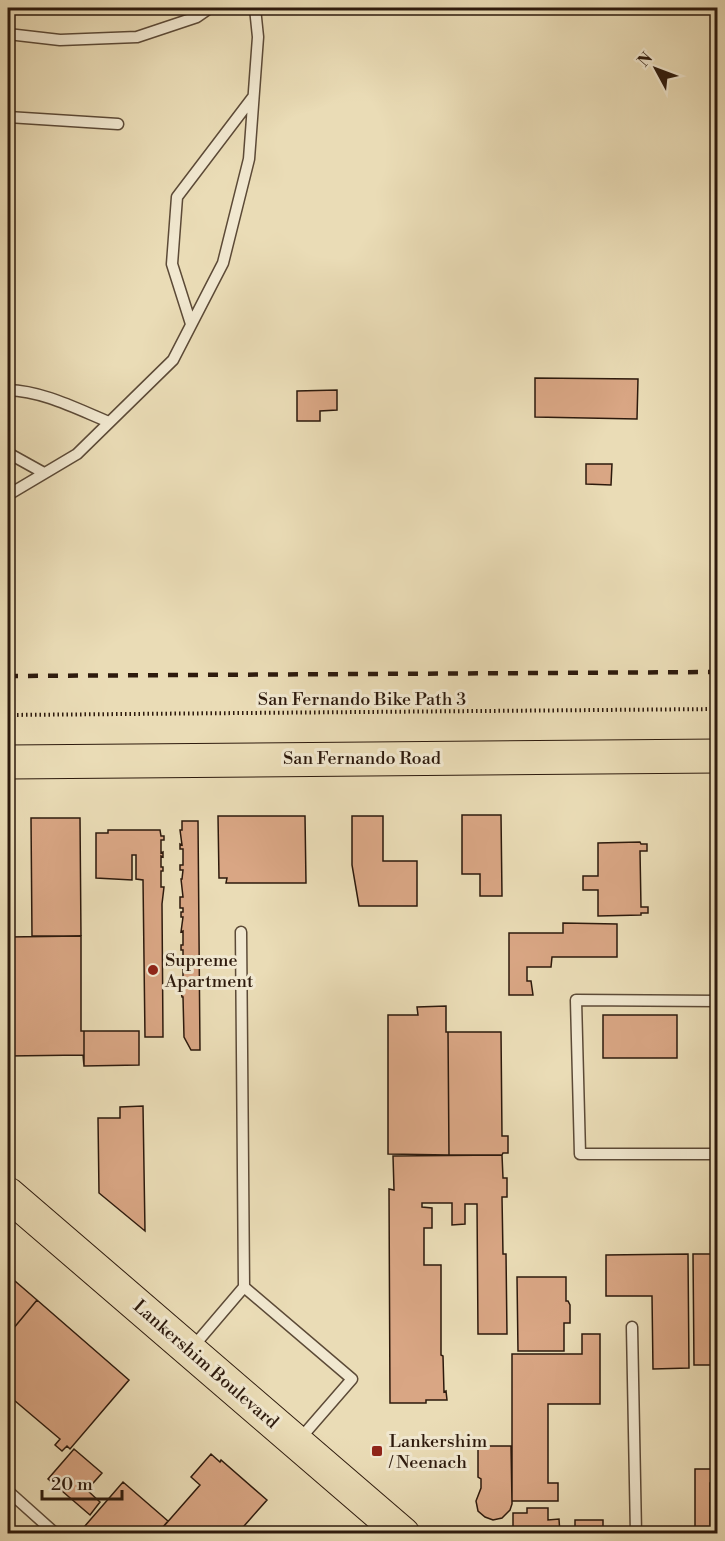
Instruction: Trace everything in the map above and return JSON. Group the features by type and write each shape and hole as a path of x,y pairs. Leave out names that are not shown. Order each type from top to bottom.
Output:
{"main road":[{"name":"San Fernando Road","path":"8,762 717,756"},
{"name":"Lankershim Boulevard","path":"8,1194 403,1533"}],"lane":[{"path":"8,34 60,40 137,37 197,17 210,8"},
{"path":"8,495 77,454 173,360 223,263 249,159 258,37 255,8"},
{"path":"191,324 172,264 177,197 254,97"},
{"path":"8,117 118,124"},
{"path":"8,390 18,390 52,399 109,422"},
{"path":"8,453 44,473"},
{"path":"190,1351 244,1287 241,932"},
{"path":"717,1000 576,1000 580,1154 717,1154"},
{"path":"244,1287 352,1379 297,1443"},
{"path":"633,1327 636,1533"},
{"path":"8,1491 56,1533"}],"path":[{"name":"San Fernando Bike Path 3","path":"8,715 717,709"}],"building":[{"path":"535,378 638,379 637,419 535,417"},
{"path":"337,390 337,410 320,411 320,421 297,421 297,391"},
{"path":"586,464 612,464 611,485 586,484"},
{"path":"462,815 501,815 502,896 480,896 480,874 462,874"},
{"path":"218,816 305,816 306,883 226,883 227,878 219,878"},
{"path":"352,816 383,816 383,861 417,861 417,906 359,906 352,865"},
{"path":"31,818 80,818 81,936 32,936"},
{"name":"Supreme Apartment","path":"182,821 198,821 200,1050 191,1050 184,1037 181,992 183,992 181,945 183,945 183,931 181,932 183,917 181,917 181,912 183,908 180,908 180,897 183,897 181,879 183,870 180,870 180,865 183,865 183,849 180,849"},
{"name":"Supreme Apartment","path":"108,830 160,830 161,836 164,836 164,840 161,840 163,871 161,871 161,887 164,887 162,904 163,1037 145,1037 143,880 136,879 136,855 132,855 132,880 96,878 96,833 108,833"},
{"path":"640,842 647,844 647,851 640,851 641,907 648,907 648,913 598,916 598,890 583,890 583,876 598,876 598,843"},
{"path":"563,923 617,924 617,957 552,957 551,967 527,967 527,981 531,981 533,995 509,995 509,933 563,933"},
{"path":"81,936 81,1031 84,1031 84,1066 83,1055 8,1056 8,937"},
{"path":"446,1006 449,1155 388,1154 388,1015 418,1015 417,1007"},
{"path":"603,1015 677,1015 677,1058 603,1058"},
{"path":"84,1031 139,1031 139,1065 84,1066"},
{"path":"448,1032 501,1032 502,1136 508,1136 508,1153 449,1155"},
{"path":"143,1106 145,1231 99,1193 98,1118 120,1118 120,1107"},
{"path":"502,1155 503,1178 507,1178 507,1197 502,1197 503,1254 506,1254 507,1334 478,1334 477,1204 465,1204 465,1224 452,1225 452,1203 422,1203 422,1207 432,1208 432,1228 424,1228 424,1265 441,1265 441,1355 443,1356 444,1392 446,1391 447,1400 426,1400 426,1403 390,1403 389,1189 394,1190 393,1156"},
{"path":"688,1254 689,1368 653,1369 652,1296 606,1296 606,1255"},
{"path":"693,1254 718,1254 718,1365 694,1365"},
{"path":"8,1275 37,1300 8,1335"},
{"path":"517,1277 566,1277 566,1301 570,1305 570,1323 564,1323 564,1351 518,1351"},
{"path":"37,1300 129,1380 70,1449 67,1446 62,1451 55,1445 60,1439 8,1395 8,1335"},
{"path":"582,1334 600,1334 600,1404 548,1404 548,1483 558,1483 558,1501 512,1501 512,1354 582,1354"},
{"path":"478,1446 511,1446 512,1504 510,1510 502,1518 493,1520 478,1511 476,1501 481,1488 481,1479 478,1477"},
{"path":"74,1449 102,1473 87,1490 100,1502 90,1515 48,1479"},
{"path":"211,1454 267,1500 237,1534 157,1534 200,1485 191,1477"},
{"path":"695,1469 718,1469 718,1483 710,1483 710,1534 695,1534"},
{"path":"123,1482 168,1521 157,1534 78,1534"},
{"path":"527,1508 548,1508 548,1520 559,1519 560,1534 513,1534 513,1513 527,1513"},
{"path":"575,1520 603,1520 603,1534 575,1534"}],"railway":[{"path":"8,676 718,672"}],"place":[{"name":"Supreme Apartment","path":"153,970"},
{"name":"Lankershim / Neenach","path":"377,1451"}]}
